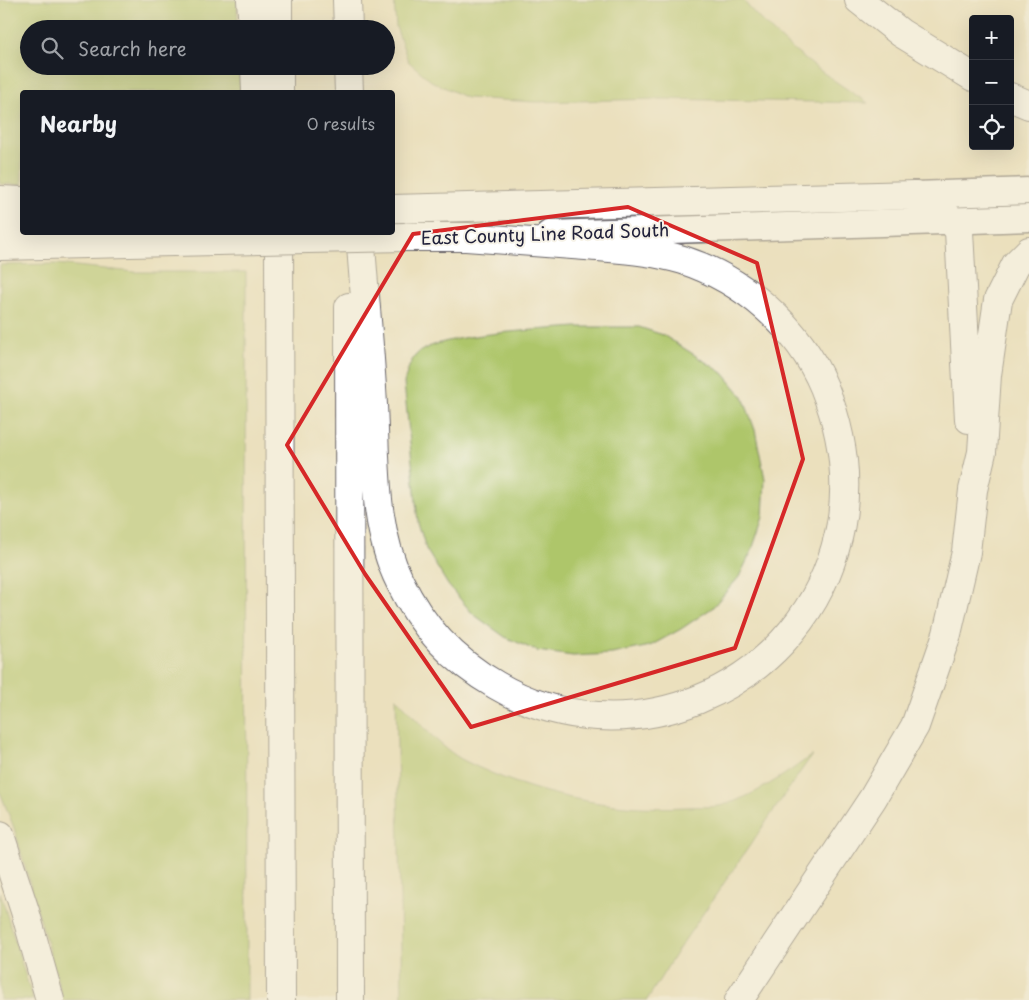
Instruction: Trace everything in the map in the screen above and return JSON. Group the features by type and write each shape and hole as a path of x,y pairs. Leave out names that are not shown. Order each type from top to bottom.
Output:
{"main road":[{"path":"251,0 252,20"},
{"path":"278,0 278,20"},
{"path":"347,0 348,20"},
{"path":"859,0 901,32 969,74"},
{"path":"255,75 256,90"},
{"path":"278,75 279,90"},
{"path":"348,75 349,90"},
{"path":"1014,99 1029,106"},
{"name":"East County Line Road South","path":"398,209 1029,191"},
{"path":"915,195 929,199 952,220 959,231 968,396 969,454 973,490"},
{"path":"0,200 20,201"},
{"path":"0,219 20,218"},
{"name":"East County Line Road South","path":"0,246 216,240 466,237 1029,218"},
{"path":"264,235 280,512"},
{"path":"279,235 281,1000"},
{"path":"349,235 350,1000"},
{"path":"360,235 372,389 374,449 382,532 388,556 399,582 427,627 463,664 481,677 524,700 567,713 624,718 647,716 695,702 720,690 761,661 800,621 814,598 835,552 844,497 842,450 834,411 810,359 775,316 754,299 732,283 684,261 631,250 466,237"},
{"path":"739,1000 872,798 915,726 947,634 966,552 973,490 982,452 987,375 998,300 1016,264 1029,251"},
{"path":"0,835 26,911 50,1000"}],"highlighted area":[{"path":"628,207 757,263 803,459 735,648 471,727 365,574 287,445 413,234"}],"green space":[{"path":"0,0 237,0 238,20 20,20 20,75 240,75 241,90 20,90 20,185 0,184"},
{"path":"394,0 743,0 786,44 868,103 659,99 535,102 467,98 431,81 408,61 396,27"},
{"path":"56,264 134,272 246,272 247,1000 63,1000 14,828 0,792 0,265"},
{"path":"576,327 639,327 663,335 723,373 743,397 755,430 765,479 763,517 752,550 739,577 712,608 681,629 650,646 612,654 573,656 537,651 505,637 473,614 448,585 426,549 418,522 404,383 410,365 416,355 427,348 445,342 467,337 517,331"},
{"path":"396,697 437,741 465,761 491,773 545,792 601,803 657,808 723,805 758,790 781,777 812,755 678,950 647,1000 402,1000"},
{"path":"0,892 33,1000 0,1000"}]}
